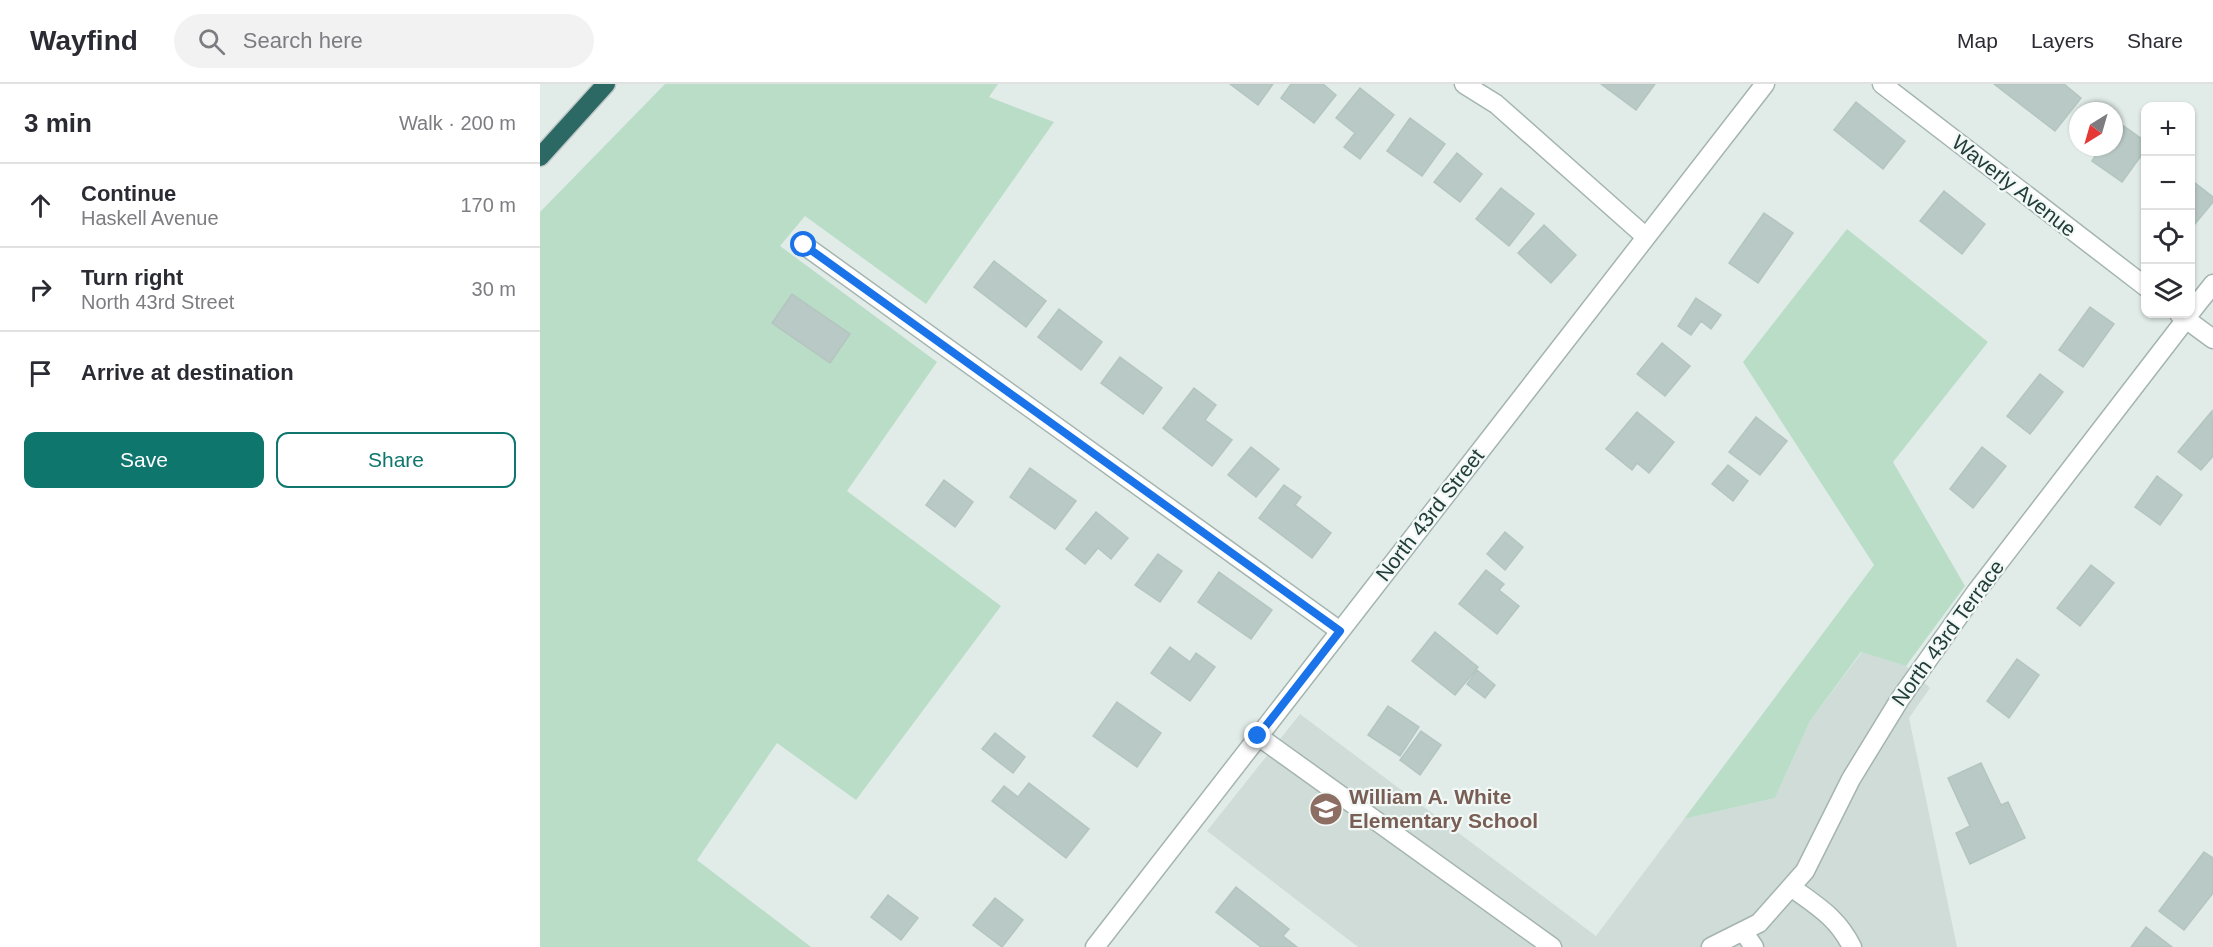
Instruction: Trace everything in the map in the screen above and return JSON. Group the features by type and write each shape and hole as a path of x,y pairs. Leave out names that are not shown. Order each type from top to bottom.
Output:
{"highway":[{"path":"540,157 603,88"}],"street":[{"path":"1464,84 1496,104 1646,237"},
{"name":"North 43rd Street","path":"1095,947 1765,84"},
{"name":"Waverly Avenue","path":"1882,84 2141,285"},
{"path":"804,245 1340,631"},
{"name":"North 43rd Terrace","path":"2195,305 2213,284"},
{"name":"North 43rd Terrace","path":"1711,947 1759,923 1805,871 1851,779 1900,699 1976,592 2184,318"},
{"path":"2189,318 2213,339"},
{"path":"1258,736 1552,947"},
{"path":"1791,887 1831,915 1846,934 1852,947"},
{"path":"1743,931 1754,947"}],"shaded area":[{"name":"William A. White Elementary School","path":"1862,652 1906,666 1930,688 1909,718 1957,947 1358,947 1207,831 1300,714 1596,936 1684,819 1775,798 1810,721"}],"green space":[{"path":"665,84 998,84 989,97 1054,122 926,304 805,216 780,246 937,362 847,491 1001,606 856,800 777,743 697,860 811,947 540,947 540,212"},
{"path":"1847,229 1988,342 1893,462 1965,586 1906,666 1861,652 1810,721 1775,798 1684,819 1874,565 1743,362"}],"building":[{"path":"1230,84 1273,84 1258,105"},
{"path":"1291,84 1323,84 1336,95 1314,123 1281,98"},
{"path":"1601,84 1655,84 1636,110"},
{"path":"1994,84 2064,84 2081,98 2078,102 2069,102 2069,113 2055,131"},
{"path":"1360,88 1394,115 1360,159 1344,147 1355,133 1336,118"},
{"path":"1856,102 1905,141 1883,169 1834,130"},
{"path":"1410,118 1445,144 1422,176 1387,151"},
{"path":"2123,125 2141,138 2141,156 2122,182 2092,161 2095,156 2123,156"},
{"path":"1457,153 1482,174 1460,202 1434,182"},
{"path":"2195,183 2213,197 2213,202 2195,224"},
{"path":"1501,188 1534,214 1509,246 1476,219"},
{"path":"1944,191 1985,224 1962,254 1920,221"},
{"path":"1764,213 1793,233 1758,283 1729,263"},
{"path":"1544,225 1576,255 1551,283 1518,253"},
{"path":"994,261 1046,301 1026,327 974,287"},
{"path":"792,294 850,334 830,363 772,323"},
{"path":"1696,298 1721,315 1711,329 1701,321 1691,335 1678,326"},
{"path":"2090,307 2114,324 2083,367 2059,350"},
{"path":"1059,309 1102,342 1081,370 1038,337"},
{"path":"1662,343 1690,366 1665,396 1637,374"},
{"path":"1120,357 1162,388 1143,414 1101,383"},
{"path":"2040,374 2063,392 2030,434 2007,416"},
{"path":"1194,388 1216,405 1205,420 1232,440 1212,466 1163,428"},
{"path":"2212,411 2213,456 2201,470 2178,452"},
{"path":"1637,412 1674,442 1649,473 1637,463 1632,470 1606,449"},
{"path":"1756,417 1787,441 1760,475 1729,452"},
{"path":"1251,447 1279,469 1256,497 1228,475"},
{"path":"1982,447 2006,466 1973,508 1950,489"},
{"path":"1728,465 1748,481 1733,501 1712,484"},
{"path":"1030,468 1076,501 1055,529 1010,497"},
{"path":"2157,476 2182,495 2160,525 2135,507"},
{"path":"944,480 973,502 955,527 926,505"},
{"path":"1284,485 1301,497 1295,505 1331,533 1312,558 1259,518"},
{"path":"1096,512 1128,538 1111,559 1098,548 1085,564 1066,549"},
{"path":"1505,532 1523,547 1505,570 1487,554"},
{"path":"1158,554 1182,571 1160,602 1135,585"},
{"path":"2091,565 2114,583 2080,626 2057,608"},
{"path":"1486,570 1504,584 1499,590 1519,606 1497,634 1459,604"},
{"path":"1219,572 1272,610 1251,639 1198,602"},
{"path":"1435,632 1478,667 1455,695 1412,661"},
{"path":"1170,647 1190,662 1196,653 1215,667 1190,701 1151,673"},
{"path":"2017,659 2039,675 2009,718 1987,701"},
{"path":"1477,670 1495,685 1485,698 1467,684"},
{"path":"1117,702 1161,733 1137,767 1093,736"},
{"path":"1388,706 1419,727 1400,756 1368,735"},
{"path":"1421,731 1441,745 1420,775 1400,760"},
{"path":"995,733 1025,757 1013,773 982,749"},
{"path":"1981,763 2001,805 2008,802 2025,838 1970,864 1956,833 1970,826 1948,778"},
{"path":"1029,783 1089,829 1066,858 992,801 1004,786 1018,797"},
{"path":"2204,852 2213,858 2213,893 2184,930 2159,911"},
{"path":"1236,887 1289,929 1283,936 1297,947 1261,947 1216,912"},
{"path":"888,895 918,918 901,940 871,917"},
{"path":"995,898 1023,920 1002,947 973,925"},
{"path":"2146,927 2172,947 2131,947"}],"place":[{"name":"William A. White Elementary School","path":"1326,809"}],"route":[{"path":"804,245 1340,631 1258,736"}]}
